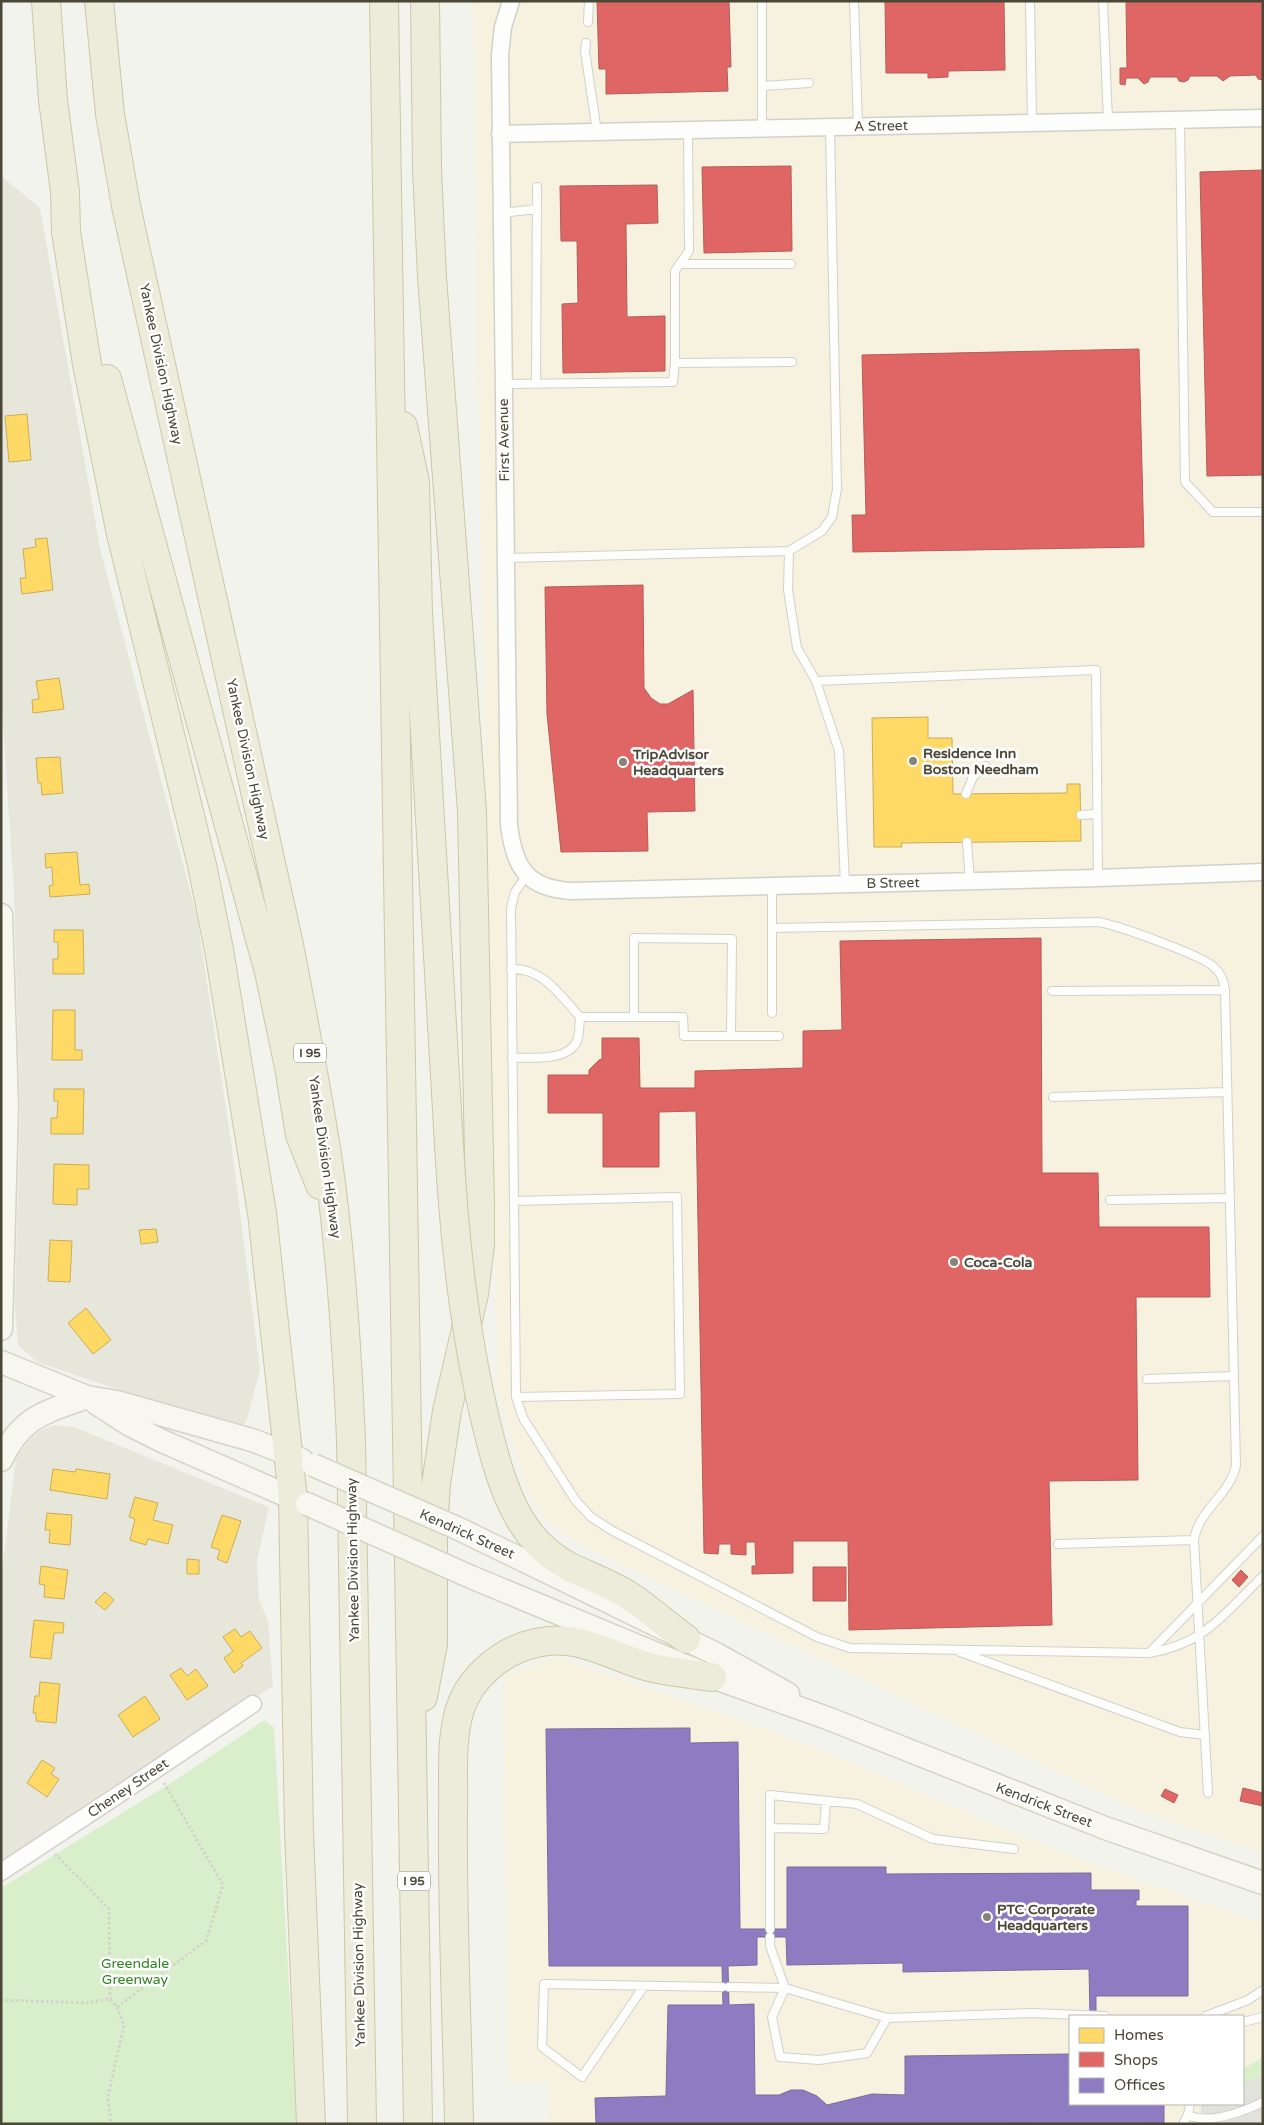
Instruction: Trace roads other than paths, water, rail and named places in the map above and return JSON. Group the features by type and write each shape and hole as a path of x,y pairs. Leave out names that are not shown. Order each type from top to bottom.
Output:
{"highway":[{"path":"46,1 53,100 65,192 66,232 79,320 109,480 140,616 187,801 219,950 258,1181 301,1460 300,1832 311,2124"},
{"name":"Yankee Division Highway","path":"99,1 110,114 126,206 303,1014 323,1130 335,1223 346,1348 351,1440 362,2124"},
{"name":"I 95","path":"384,1 418,2124"},
{"path":"412,1750 433,1644 433,1530 437,1474 447,1410 474,1294 480,1245 472,811 432,277 427,170 425,1"},
{"path":"65,192 112,401 269,972 289,1067 300,1135 335,1223"},
{"path":"390,365 415,482 418,603 449,1145 456,1242 465,1317 478,1386 496,1461 513,1510 522,1526 544,1550 560,1562 628,1595 686,1639"},
{"path":"459,2124 453,1871 454,1774 457,1721 468,1692 479,1677 503,1657 527,1645 549,1640 583,1643 648,1667 712,1677"}],"main road":[{"path":"1,915 5,1015 6,1133 1,1328"},
{"name":"Kendrick Street","path":"1,1362 87,1397 117,1402 245,1438 301,1460 457,1528 686,1639 753,1673 827,1718"},
{"name":"Kendrick Street","path":"87,1397 117,1418 148,1434 471,1577 712,1677 827,1718 1034,1802 1259,1879"},
{"path":"1,1460 17,1433 32,1420 87,1397"}],"street":[{"name":"First Avenue","path":"511,1 503,28 500,54 509,825 515,856 527,875"},
{"name":"A Street","path":"500,134 1263,118"},
{"name":"B Street","path":"527,875 542,886 566,891 970,882 1263,872"},
{"path":"1245,873 1263,882"},
{"name":"Cheney Street","path":"1,1872 253,1704"}],"lane":[{"path":"588,22 589,1"},
{"path":"762,1 762,129"},
{"path":"854,1 858,127"},
{"path":"1030,1 1032,123"},
{"path":"1103,1 1108,121"},
{"path":"586,43 585,51 597,132"},
{"path":"762,86 809,83"},
{"path":"1180,120 1186,482 1214,512 1263,512"},
{"path":"506,558 789,551 822,531 832,517 837,489 830,127"},
{"path":"503,384 673,382 675,363 675,271 689,251 688,130"},
{"path":"536,383 537,187"},
{"path":"501,214 537,209"},
{"path":"680,264 791,264"},
{"path":"675,363 792,362"},
{"path":"789,551 788,590 797,648 816,681 839,751 844,885"},
{"path":"816,681 1096,670 1098,878"},
{"path":"966,794 973,777 986,766"},
{"path":"1081,815 1097,814"},
{"path":"967,842 970,882"},
{"path":"527,875 515,892 510,908 516,1397 523,1418 576,1500 591,1517 610,1530 829,1642 862,1648 1149,1653 1174,1647 1199,1636 1222,1618 1263,1576"},
{"path":"772,886 772,1013"},
{"path":"772,928 1098,922 1115,926 1202,959 1220,974 1225,990 1235,1471 1201,1520 1194,1540 1208,1794"},
{"path":"634,1017 634,938 732,939 731,1036"},
{"path":"511,969 525,970 539,976 580,1017 577,1043 569,1051 556,1056 512,1058"},
{"path":"1052,991 1225,990"},
{"path":"580,1017 683,1017 684,1036 779,1036"},
{"path":"1053,1097 1228,1092"},
{"path":"514,1201 677,1197 680,1354 680,1394 516,1397"},
{"path":"1110,1200 1230,1198"},
{"path":"1147,1379 1234,1376"},
{"path":"1149,1653 1263,1536"},
{"path":"1058,1544 1194,1540"},
{"path":"953,1650 1180,1732 1204,1735"},
{"path":"887,2018 867,2053 819,2060 780,2057 772,2018 786,1988 770,1946 770,1794 857,1804 933,1839 1014,1849"},
{"path":"770,1828 824,1829 826,1801"},
{"path":"644,1986 582,2077 542,2048 544,1984 786,1988 887,2018 1032,2013 1081,2015"},
{"path":"1209,2015 1243,2002 1263,1990"},
{"path":"1244,2022 1263,2017"},
{"path":"1188,2115 1205,2119 1238,2112 1263,2102"},
{"path":"1183,2124 1188,2115 1190,2105"}],"place":[{"name":"Residence Inn Boston Needham","path":"913,761"},
{"name":"TripAdvisor Headquarters","path":"623,762"},
{"name":"Coca-Cola","path":"954,1262"},
{"name":"PTC Corporate Headquarters","path":"987,1917"}],"park label":[{"name":"Greendale Greenway","path":"135,1972"}]}
